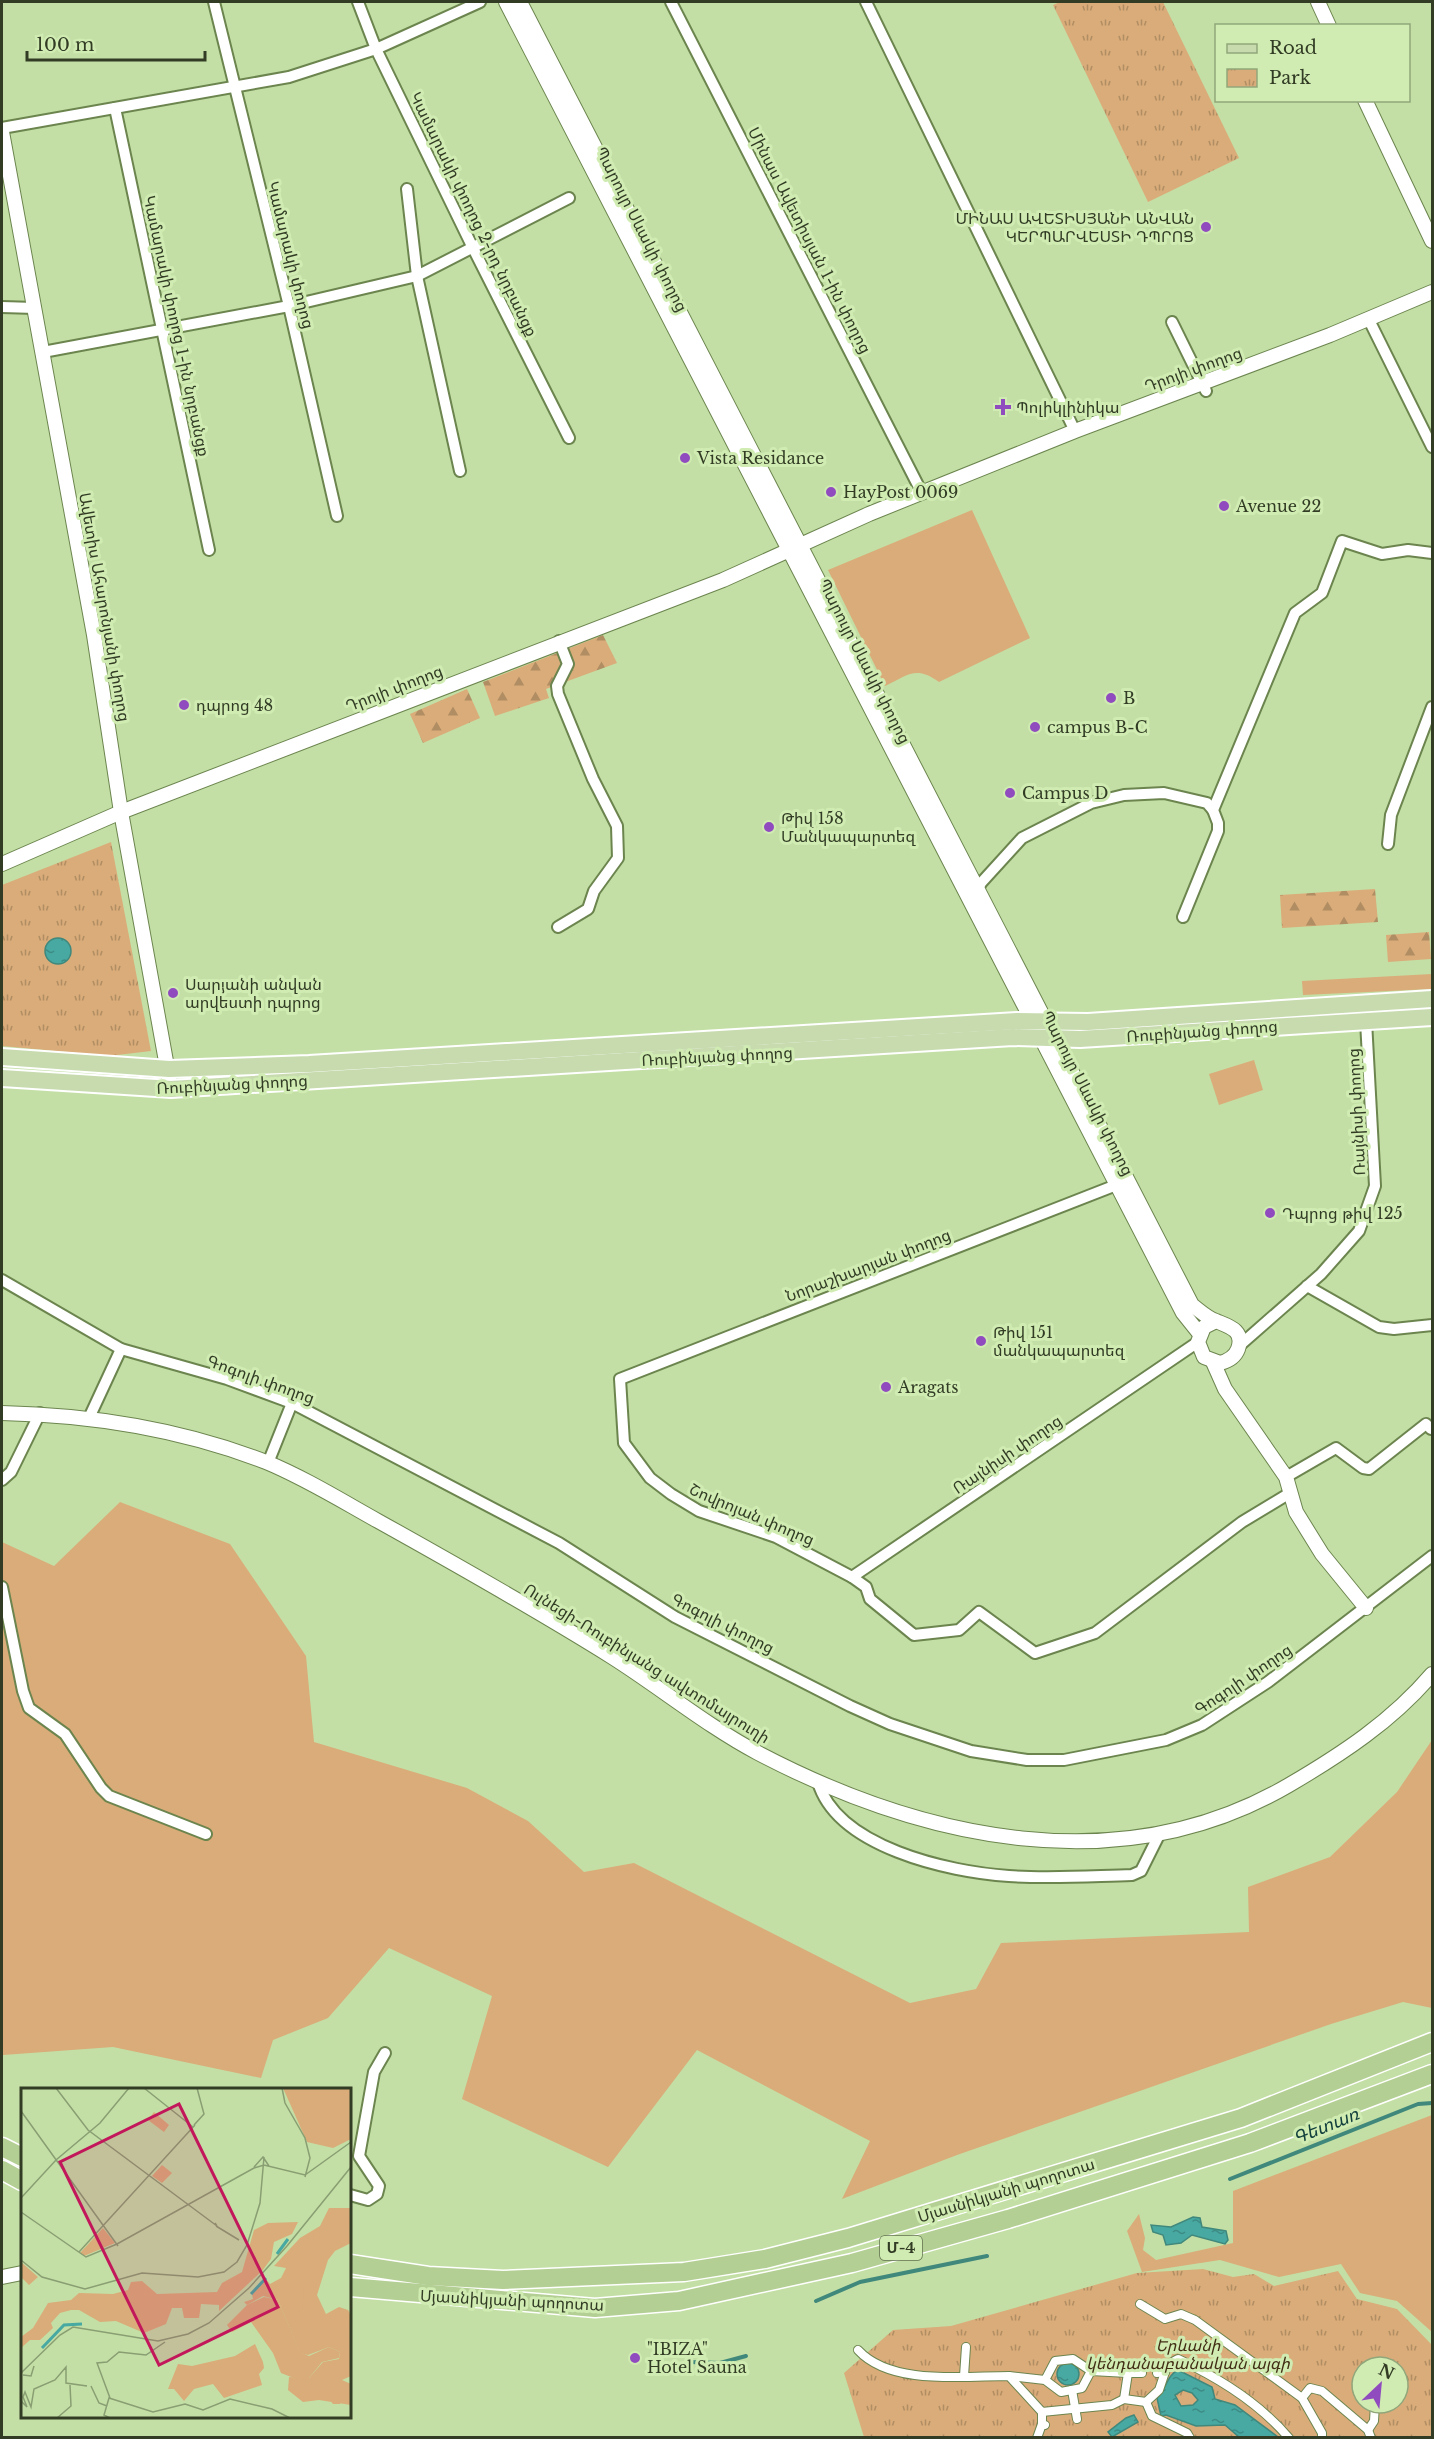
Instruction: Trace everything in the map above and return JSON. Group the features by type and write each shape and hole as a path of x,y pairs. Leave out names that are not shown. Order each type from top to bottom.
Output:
{"highway":[{"name":"Մյասնիկյանի պողոտա","path":"351,2264 428,2276 503,2280 684,2272 775,2257 860,2235 1241,2118 1432,2042"},
{"name":"Մյասնիկյանի պողոտա","path":"351,2287 595,2308 690,2299 842,2265 1008,2219 1250,2143 1432,2074"},
{"path":"2,2146 21,2156"},
{"path":"2,2170 21,2180"}],"main road":[{"name":"Ռուբինյանց փողոց","path":"2,1078 171,1089 1043,1029 1088,1022 1432,999"},
{"name":"Ռուբինյանց փողոց","path":"2,1057 169,1069 1043,1029 1080,1039 1432,1017"}],"street":[{"name":"Կամարակի փողոց","path":"214,2 289,306 337,516"},
{"name":"Կամարակի փողոց 2-րդ նրբանցք","path":"358,2 376,49 473,248 570,438"},
{"path":"2,130 290,77 376,49 480,2"},
{"name":"Պարույր Սևակի փողոց","path":"506,2 977,891 1043,1029"},
{"name":"Պարույր Սևակի փողոց","path":"520,2 795,549 1122,1183 1199,1343 1220,1361"},
{"name":"Մինաս Ավետիսյան 1-ին փողոց","path":"671,2 922,493"},
{"path":"866,2 1076,431"},
{"path":"1318,2 1328,24"},
{"path":"1366,102 1432,241"},
{"name":"Կամարակի փողոց 1-ին նրբանցք","path":"115,108 209,550"},
{"name":"Ավետիս Ահարոնյանի փողոց","path":"2,130 94,635 122,812 171,1089"},
{"path":"407,189 417,276 460,471"},
{"path":"43,352 289,306 417,276 569,198"},
{"name":"Դրոյի փողոց","path":"1370,322 1432,292"},
{"name":"Դրոյի փողոց","path":"795,549 815,545 1078,436 1432,299"},
{"path":"2,307 35,309"},
{"path":"1172,322 1204,387"},
{"path":"1370,322 1432,447"},
{"name":"Դրոյի փողոց","path":"2,864 122,812 559,641 723,580 795,549 812,537 1076,431 1204,387"},
{"path":"1213,810 1296,613 1322,593 1342,541 1382,554 1408,550 1432,553"},
{"path":"558,927 588,909 594,891 618,858 617,826 593,779 558,694 557,686 568,664 559,641"},
{"path":"1388,843 1391,815 1432,707"},
{"path":"977,891 981,883 1022,838 1091,803 1124,795 1164,793 1207,803 1213,810 1218,824 1218,831 1183,917"},
{"name":"Ռայնիսի փողոց","path":"1262,1324 1307,1286 1359,1231 1375,1185 1366,1021"},
{"name":"Պարույր Սևակի փողոց","path":"1122,1183 1192,1305 1216,1321 1230,1325 1235,1330"},
{"name":"Նորաշխարյան փողոց","path":"620,1379 1122,1183"},
{"name":"Գոգոլի փողոց","path":"2,1280 121,1348 227,1379 292,1403 560,1543 675,1617 850,1706 890,1724 971,1751 1027,1760 1064,1760 1166,1740 1202,1725 1268,1682 1432,1556"},
{"path":"1307,1286 1379,1327 1394,1329 1432,1325"},
{"path":"1199,1343 1209,1323 1216,1321"},
{"path":"1239,1346 1235,1330 1262,1324"},
{"path":"1262,1324 1239,1346 1234,1355 1220,1361 1221,1382 1286,1477 1296,1512 1322,1554 1366,1608"},
{"name":"Ռայնիսի փողոց","path":"852,1577 1199,1343"},
{"path":"89,1418 121,1348"},
{"name":"Շովրոյան փողոց","path":"620,1379 624,1443 650,1478 699,1511 776,1537 852,1577 866,1587 870,1599 914,1635 959,1630 979,1612 1035,1653 1095,1633 1242,1522 1290,1493"},
{"path":"268,1463 292,1403"},
{"name":"Ուլնեցի-Ռուբինյանց ավտոմայրուղի","path":"2,1413 40,1413 89,1418 178,1434 268,1463 324,1491 536,1611 615,1659 729,1736 818,1782 925,1820 1017,1839 1072,1843 1159,1835 1211,1822 1247,1808 1335,1758 1383,1723 1432,1674"},
{"path":"2,1480 11,1472 40,1413"},
{"path":"1286,1477 1335,1448 1369,1469 1426,1424 1431,1429"},
{"path":"2,1587 23,1691 29,1708 65,1734 101,1788 109,1796 206,1834"},
{"path":"818,1782 823,1798 836,1815 858,1831 895,1850 956,1869 1008,1876 1132,1875 1142,1871 1159,1835"},
{"path":"351,2195 368,2200 377,2194 379,2186 359,2156 374,2072 385,2053"},
{"path":"2,2277 21,2273"},
{"path":"1140,2304 1165,2319 1181,2314 1195,2320 1302,2398 1322,2433 1322,2438"},
{"path":"964,2376 966,2347"},
{"path":"858,2350 872,2364 882,2369 929,2376 1009,2376 1045,2380 1061,2392 1082,2388 1091,2371"},
{"path":"1045,2380 1055,2361 1073,2359 1091,2371 1142,2373"},
{"path":"1146,2402 1159,2390 1161,2372 1167,2365 1178,2359 1202,2370 1228,2387 1289,2438"},
{"path":"1127,2399 1128,2373"},
{"path":"1009,2376 1042,2412 1044,2424 1037,2438"},
{"path":"1302,2398 1310,2388 1322,2391 1370,2434 1374,2415"},
{"path":"1072,2390 1077,2419"},
{"path":"1042,2412 1112,2405 1127,2399 1146,2402"},
{"path":"1146,2402 1152,2416 1187,2433 1190,2438"}],"green space":[{"path":"1060,2 1163,2 1239,158 1148,202 1053,5"},
{"path":"972,510 1030,638 939,682 918,673 906,675 885,686 828,570"},
{"path":"603,635 617,663 546,689 549,698 495,716 483,682"},
{"path":"467,689 480,718 423,743 410,714"},
{"path":"111,842 151,1051 109,1056 2,1046 2,885"},
{"path":"1375,889 1378,922 1282,928 1280,895"},
{"path":"1429,932 1431,959 1388,962 1386,935"},
{"path":"1432,974 1432,989 1303,995 1302,981"},
{"path":"1254,1060 1263,1090 1219,1105 1209,1074"},
{"path":"120,1502 230,1544 306,1656 314,1742 467,1788 528,1821 584,1872 634,1863 910,2003 976,1989 1001,1943 1249,1932 1248,1887 1330,1857 1397,1792 1432,1740 1432,2008 1403,2002 1331,2024 957,2155 842,2199 870,2141 697,2050 608,2167 462,2099 492,1996 389,1948 328,2018 273,2040 261,2078 113,2047 3,2055 2,1542 54,1566"},
{"path":"1432,2115 1432,2332 1397,2301 1360,2293 1341,2264 1279,2277 1220,2260 1142,2272 1127,2231 1139,2214 1145,2238 1143,2250 1156,2260 1233,2243 1233,2191"},
{"name":"Երևանի կենդանաբանական այգի","path":"1203,2269 1233,2277 1254,2274 1274,2286 1338,2271 1357,2299 1397,2309 1432,2345 1432,2437 864,2437 844,2373 893,2330 951,2326 1137,2273"}],"water":[{"path":"58,938 67,942 71,951 67,960 58,964 49,960 45,951 49,942"},
{"path":"1193,2217 1200,2218 1202,2227 1226,2231 1228,2240 1225,2244 1192,2235 1181,2243 1166,2245 1163,2235 1153,2232 1151,2225 1171,2227"},
{"path":"1068,2363 1076,2366 1079,2374 1076,2382 1068,2385 1060,2382 1057,2374 1060,2366"},
{"path":"1178,2370 1212,2387 1215,2399 1235,2405 1278,2437 1239,2437 1225,2425 1196,2426 1166,2415 1161,2416 1157,2398 1174,2372","holes":["1183,2390 1192,2393 1198,2400 1193,2405 1181,2406 1175,2395"]},
{"path":"1134,2415 1138,2422 1112,2437 1108,2432 1126,2418"}],"waterway":[{"name":"Գետառ","path":"1230,2179 1418,2104 1432,2103"},
{"name":"Գետառ","path":"816,2301 860,2282 987,2256"},
{"name":"Գետառ","path":"689,2362 720,2363 746,2356"}],"place":[{"name":"ՄԻՆԱՍ ԱՎԵՏԻՍՅԱՆԻ ԱՆՎԱՆ ԿԵՐՊԱՐՎԵՍՏԻ ԴՊՐՈՑ","path":"1206,227"},
{"name":"Պոլիկլինիկա","path":"1003,407"},
{"name":"Vista Residance","path":"685,458"},
{"name":"HayPost 0069","path":"831,492"},
{"name":"Avenue 22","path":"1224,506"},
{"name":"B","path":"1111,698"},
{"name":"դպրոց 48","path":"184,705"},
{"name":"campus B-C","path":"1035,727"},
{"name":"Campus D","path":"1010,793"},
{"name":"Թիվ 158 Մանկապարտեզ","path":"769,827"},
{"name":"Սարյանի անվան արվեստի դպրոց","path":"173,993"},
{"name":"Դպրոց թիվ 125","path":"1270,1213"},
{"name":"Թիվ 151 մանկապարտեզ","path":"981,1341"},
{"name":"Aragats","path":"886,1387"},
{"name":"\"IBIZA\" Hotel Sauna","path":"635,2358"}]}
